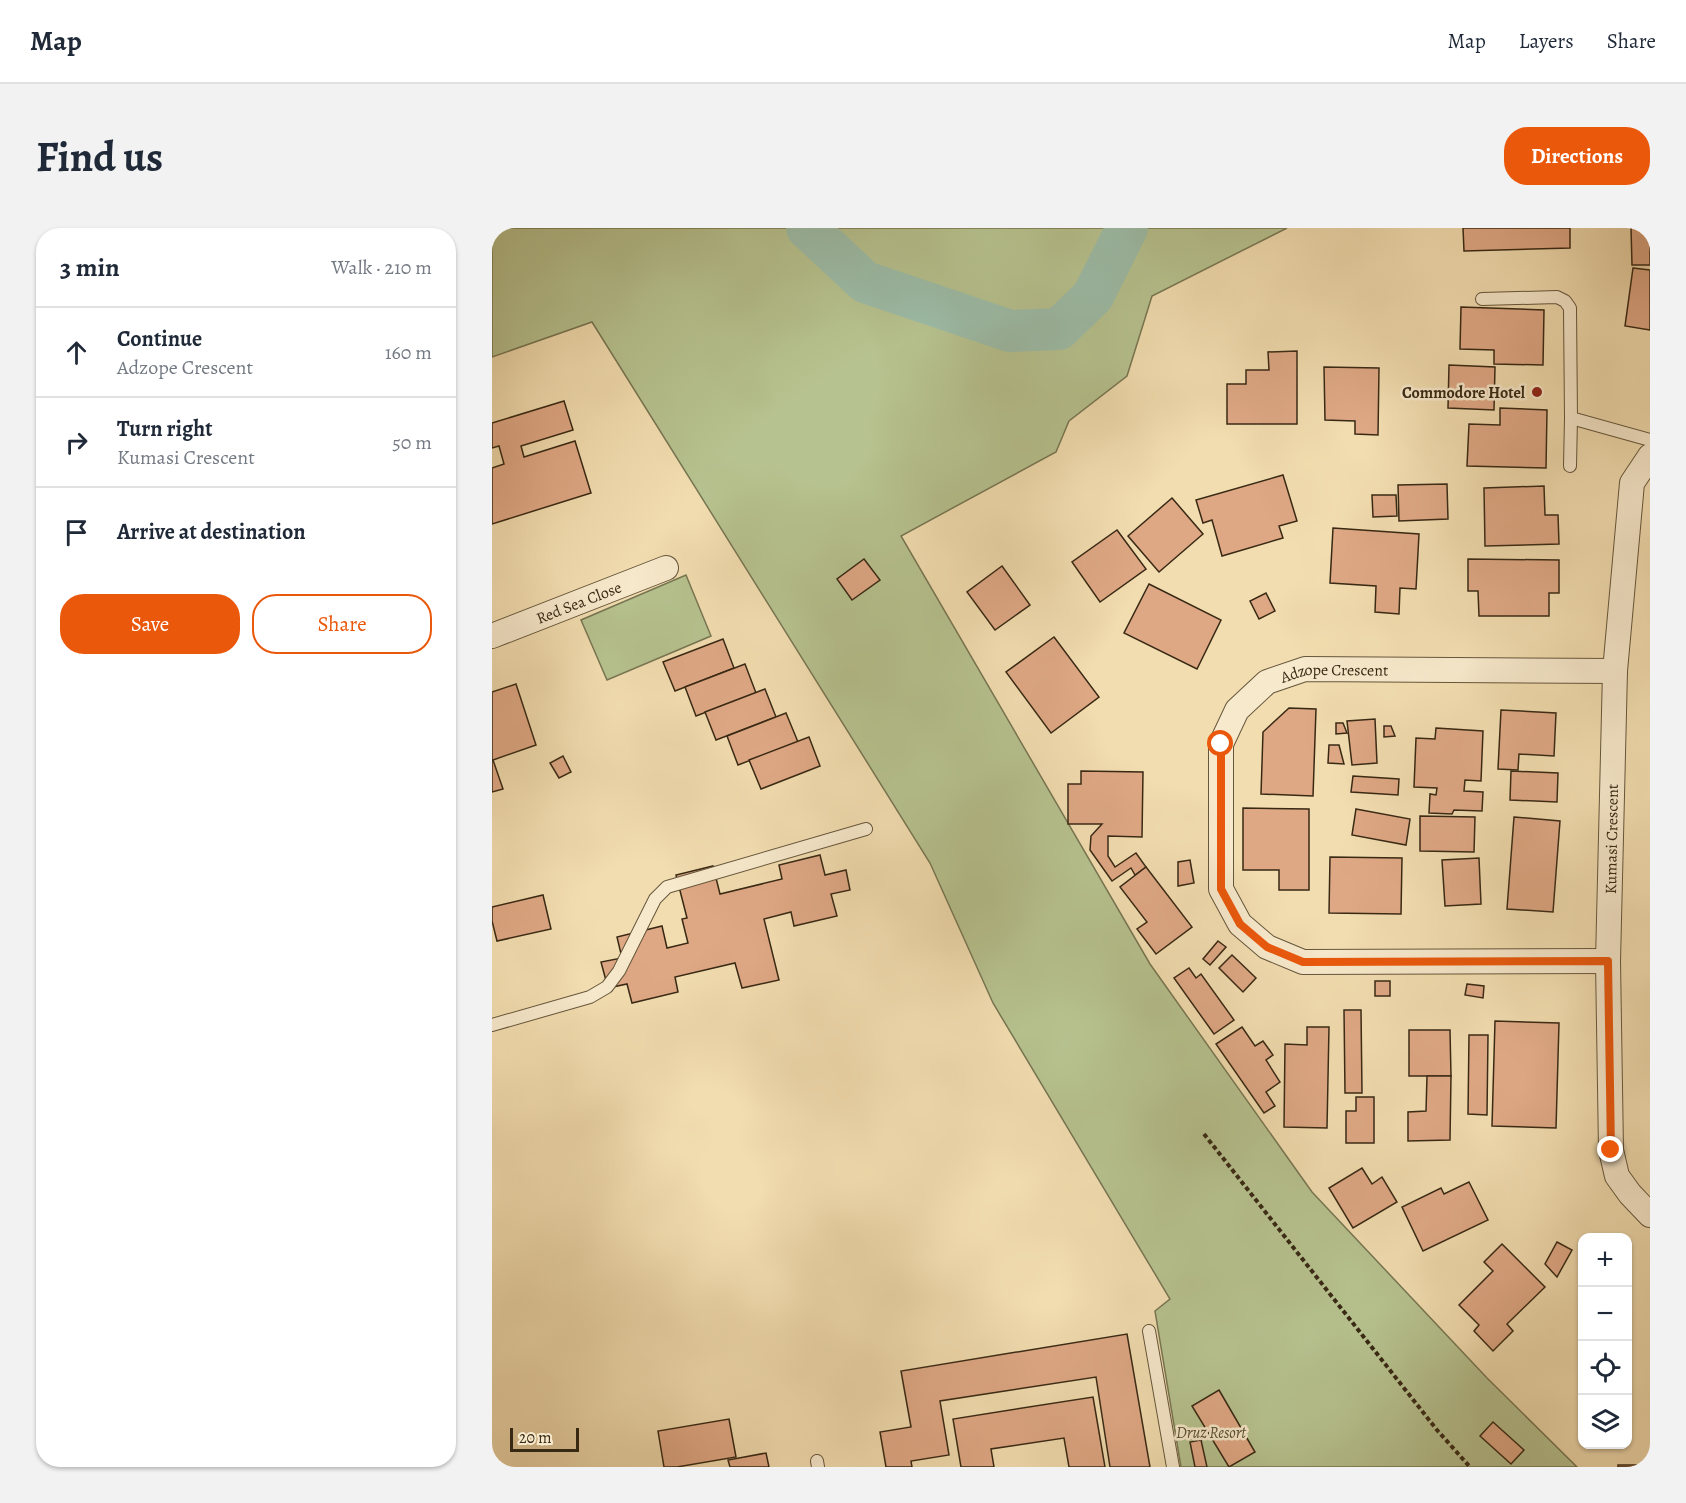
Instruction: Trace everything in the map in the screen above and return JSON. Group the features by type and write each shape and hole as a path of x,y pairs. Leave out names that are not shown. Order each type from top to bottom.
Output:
{"street":[{"name":"Kumasi Crescent","path":"1650,456 1632,483 1615,671 1608,961 1611,1150 1617,1176 1650,1215"},
{"name":"Red Sea Close","path":"492,636 666,568"},
{"name":"Adzope Crescent","path":"1608,961 1303,962 1267,947 1240,924 1221,889 1221,744 1237,710 1267,682 1305,669 1615,671"}],"lane":[{"path":"1482,298 1557,297 1565,301 1570,308 1570,466"},
{"path":"1571,418 1650,440"},
{"path":"492,1024 590,997 607,987 619,970 655,899 667,887 866,829"},
{"path":"1149,1331 1173,1467"}],"path":[{"path":"1204,1134 1437,1430 1470,1467"}],"green space":[{"name":"Druz Resort","path":"492,228 1287,228 1152,296 1127,376 1069,421 1056,452 901,536 1150,964 1312,1192 1487,1378 1577,1467 1181,1467 1155,1311 1170,1299 993,1003 930,863 592,322 492,357"},
{"path":"686,575 711,636 607,680 581,620"}],"building":[{"path":"1463,228 1570,228 1570,248 1464,251"},
{"path":"1631,228 1650,228 1650,265 1632,265"},
{"path":"1633,268 1650,270 1650,330 1625,326"},
{"path":"1461,307 1544,310 1543,365 1494,364 1494,350 1460,349"},
{"path":"1297,351 1297,424 1227,424 1227,384 1246,384 1246,370 1269,370 1268,352"},
{"path":"1449,365 1495,367 1494,410 1448,408"},
{"path":"1324,367 1379,368 1378,435 1355,434 1355,421 1325,420"},
{"path":"564,401 573,430 521,446 524,457 575,441 591,493 492,524 492,468 504,464 499,446 492,448 492,423"},
{"path":"1500,408 1547,410 1546,468 1467,466 1469,424 1500,425"},
{"path":"1283,475 1297,521 1279,526 1283,538 1222,556 1212,520 1203,523 1196,500"},
{"path":"1447,484 1448,519 1399,521 1398,485"},
{"path":"1544,486 1545,515 1558,515 1559,544 1485,546 1484,488"},
{"path":"1372,495 1396,495 1397,516 1373,517"},
{"path":"1172,498 1203,534 1159,572 1128,536"},
{"path":"1333,528 1419,534 1416,589 1400,588 1399,614 1375,612 1376,586 1330,583"},
{"path":"1117,530 1146,569 1100,602 1072,562"},
{"path":"864,559 880,580 852,600 837,579"},
{"path":"1468,559 1559,560 1559,593 1549,593 1549,616 1479,616 1478,591 1468,591"},
{"path":"1002,566 1030,605 995,630 967,592"},
{"path":"1149,584 1221,620 1197,669 1124,633"},
{"path":"1266,593 1275,611 1259,619 1250,601"},
{"path":"1054,637 1099,697 1051,733 1006,672"},
{"path":"723,639 734,668 675,691 663,662"},
{"path":"745,664 756,693 696,716 685,687"},
{"path":"516,684 536,745 493,760 503,789 492,792 492,692"},
{"path":"765,689 776,717 716,740 705,712"},
{"path":"1289,708 1316,709 1313,796 1261,794 1263,732"},
{"path":"1501,710 1556,713 1554,756 1519,754 1518,770 1498,769"},
{"path":"786,713 798,742 738,765 727,736"},
{"path":"1375,719 1377,763 1352,765 1347,721"},
{"path":"1336,723 1343,723 1347,733 1336,734"},
{"path":"1384,726 1391,726 1395,736 1384,737"},
{"path":"1436,728 1483,731 1481,781 1465,780 1464,791 1483,792 1482,811 1454,810 1452,814 1429,813 1430,794 1436,795 1437,788 1414,787 1416,738 1435,739"},
{"path":"809,737 820,766 761,789 749,760"},
{"path":"1329,745 1339,745 1344,764 1328,763"},
{"path":"563,756 571,772 559,778 550,763"},
{"path":"1081,771 1143,772 1142,837 1108,836 1108,856 1115,867 1136,853 1146,867 1135,875 1131,868 1112,881 1090,850 1091,836 1102,824 1068,824 1068,784 1081,784"},
{"path":"1511,771 1558,773 1557,802 1510,800"},
{"path":"1353,776 1399,779 1398,795 1351,792"},
{"path":"1243,808 1309,809 1309,890 1279,890 1279,870 1243,870"},
{"path":"1356,809 1410,819 1406,845 1352,835"},
{"path":"1420,816 1475,817 1474,852 1420,851"},
{"path":"1514,817 1560,821 1553,912 1507,909"},
{"path":"820,855 825,875 846,870 850,890 831,894 837,916 794,926 791,912 764,919 779,980 742,988 735,963 675,977 678,992 632,1003 627,984 608,988 601,962 622,958 617,937 662,926 667,948 688,943 682,919 687,918 676,875 713,866 720,894 782,879 779,865"},
{"path":"1330,857 1402,858 1401,914 1329,913"},
{"path":"1479,858 1481,904 1445,906 1442,860"},
{"path":"1190,860 1194,883 1178,886 1178,862"},
{"path":"1146,867 1192,927 1156,954 1137,929 1147,922 1120,887"},
{"path":"543,895 551,929 497,941 492,921 492,907"},
{"path":"1218,941 1226,947 1210,965 1203,959"},
{"path":"1232,955 1256,978 1243,992 1219,968"},
{"path":"1189,968 1196,978 1201,974 1234,1020 1214,1034 1174,978"},
{"path":"1375,981 1390,981 1390,996 1375,996"},
{"path":"1467,984 1484,986 1483,998 1465,995"},
{"path":"1344,1010 1361,1010 1362,1093 1345,1093"},
{"path":"1495,1021 1559,1023 1556,1128 1492,1126"},
{"path":"1242,1027 1255,1046 1263,1041 1273,1055 1266,1060 1280,1082 1266,1092 1275,1106 1264,1113 1216,1044"},
{"path":"1307,1027 1329,1027 1327,1128 1284,1127 1285,1044 1307,1045"},
{"path":"1409,1030 1450,1030 1451,1076 1409,1076"},
{"path":"1469,1035 1488,1035 1487,1115 1468,1114"},
{"path":"1427,1076 1451,1076 1450,1140 1408,1141 1408,1112 1426,1111"},
{"path":"1356,1097 1374,1097 1374,1143 1346,1143 1346,1111 1356,1111"},
{"path":"1362,1168 1372,1184 1382,1177 1397,1202 1353,1228 1329,1188"},
{"path":"1469,1182 1488,1220 1423,1251 1402,1207 1441,1188 1444,1194"},
{"path":"1557,1242 1572,1250 1557,1277 1545,1264"},
{"path":"1502,1244 1545,1287 1507,1324 1513,1331 1493,1351 1474,1331 1479,1325 1459,1305 1493,1271 1484,1262"},
{"path":"1127,1334 1150,1467 1110,1467 1096,1377 940,1401 949,1455 911,1461 912,1467 886,1467 880,1432 911,1427 901,1371"},
{"path":"1219,1390 1255,1452 1229,1467 1192,1406"},
{"path":"1093,1397 1105,1467 1069,1467 1064,1438 991,1449 994,1467 961,1467 953,1419"},
{"path":"729,1419 736,1457 664,1467 658,1431"},
{"path":"1493,1422 1524,1450 1511,1464 1480,1436"},
{"path":"1201,1440 1207,1467 1195,1467 1190,1442"},
{"path":"766,1453 769,1467 730,1467 728,1460"},
{"path":"1618,1465 1650,1465 1650,1467 1618,1467"}],"waterway":[{"path":"807,228 865,282 1010,331 1059,329 1093,296 1127,228"}],"place":[{"name":"Commodore Hotel","path":"1537,392"}],"route":[{"path":"1221,744 1221,889 1240,924 1267,947 1303,962 1608,961 1611,1150"}]}
